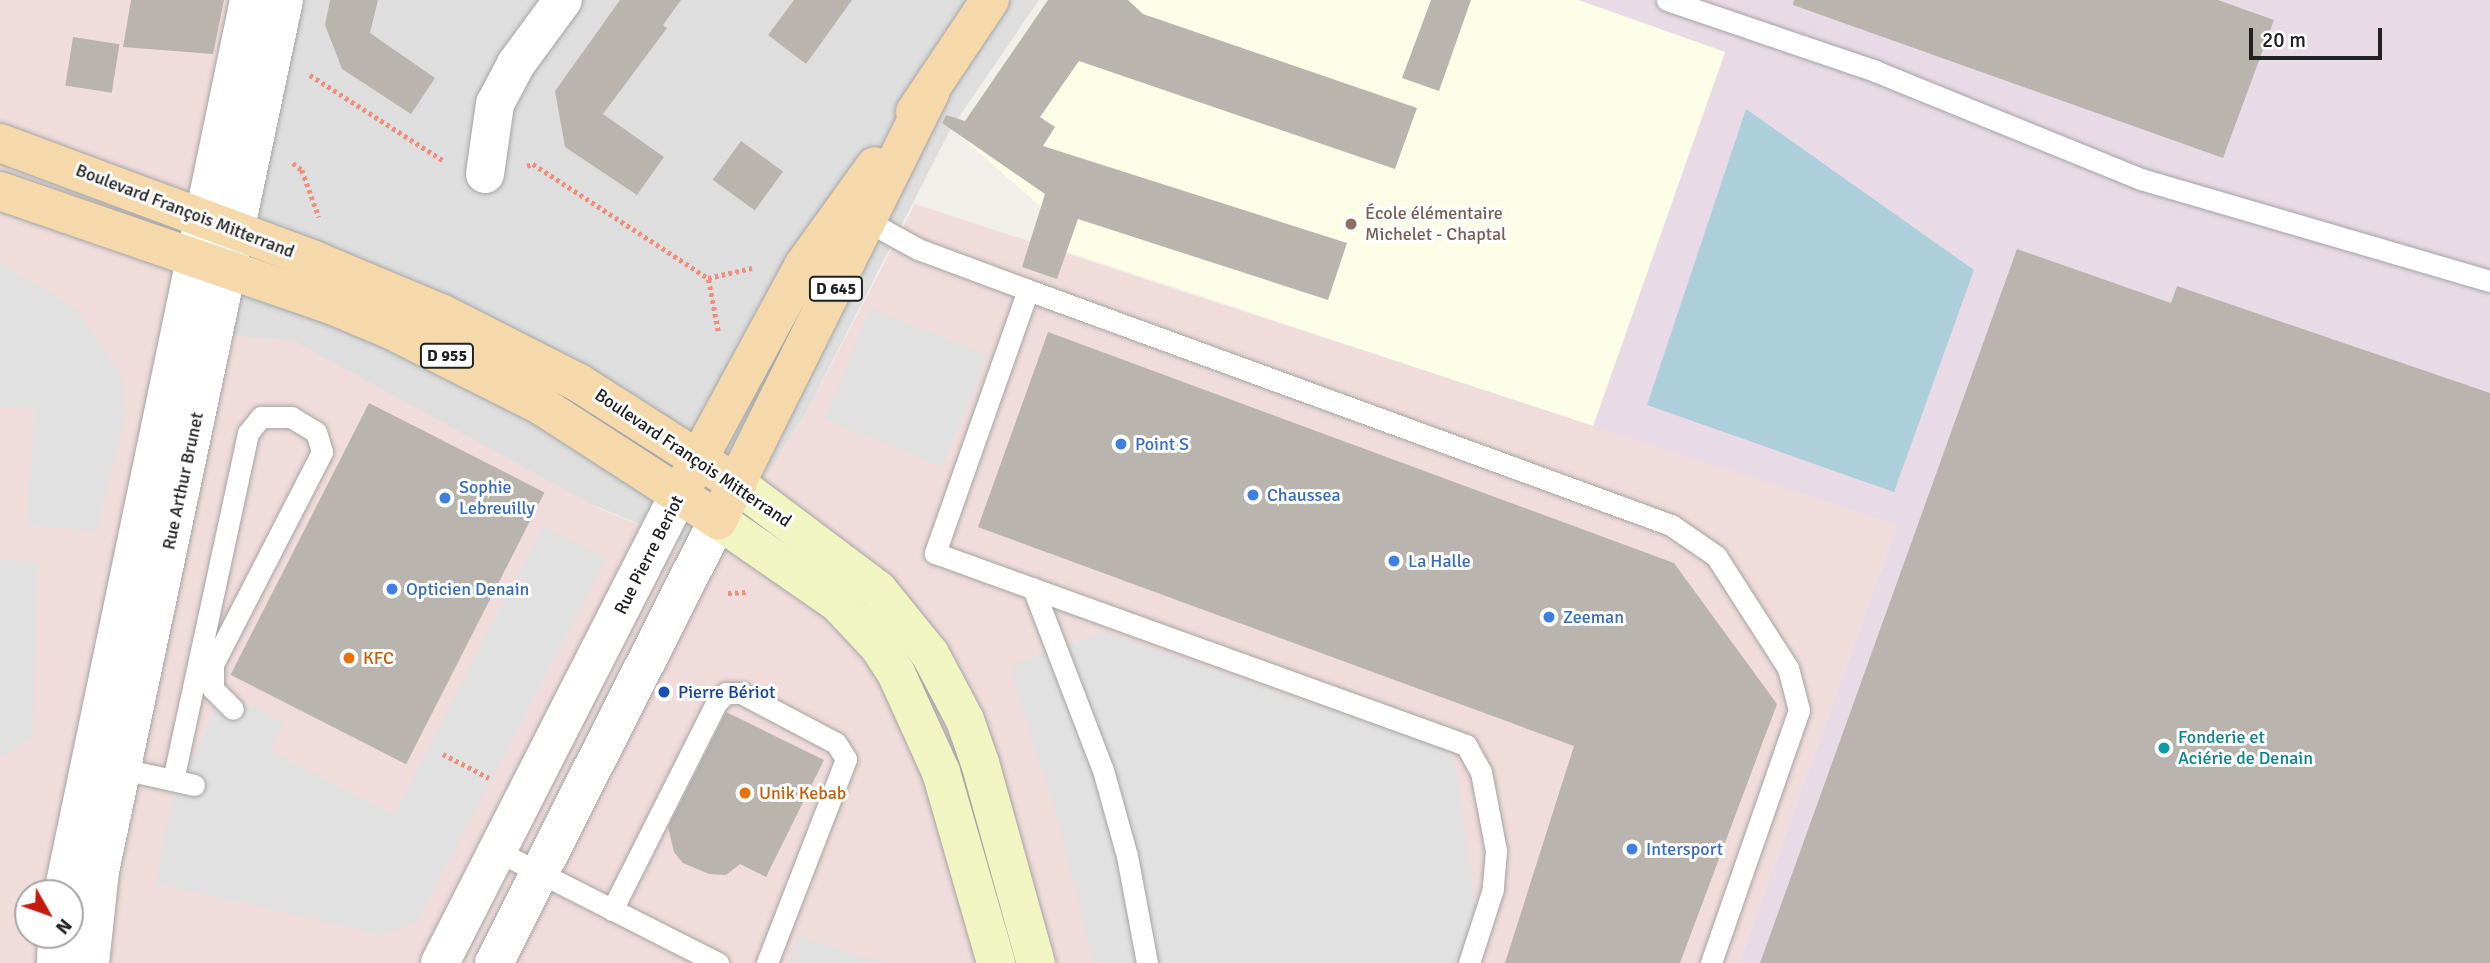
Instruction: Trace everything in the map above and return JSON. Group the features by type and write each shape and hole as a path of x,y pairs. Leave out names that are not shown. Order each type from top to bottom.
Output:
{"main road":[{"name":"Rue Pierre Beriot","path":"718,520 737,484 856,215 930,92 990,0"},
{"name":"Boulevard François Mitterrand","path":"0,143 220,224 477,330 579,383 699,457 878,590 930,654 965,720 980,763 1036,963"},
{"name":"Boulevard François Mitterrand","path":"0,191 358,315 477,371 580,428 838,603 879,647 896,673 941,772 996,963"},
{"name":"Rue Pierre Beriot","path":"679,494 803,266 856,215"}],"street":[{"name":"Rue Arthur Brunet","path":"84,879 105,766 220,224 249,0"},
{"name":"Rue Arthur Brunet","path":"220,224 284,0"},
{"path":"485,174 495,104 516,64 563,0"},
{"name":"Rue Pierre Beriot","path":"440,963 679,494"},
{"name":"Rue Pierre Beriot","path":"494,963 718,520"},
{"name":"Rue Arthur Brunet","path":"68,879 105,766"}],"lane":[{"path":"1667,0 1875,71 2151,182 2490,281"},
{"path":"856,215 918,248 1028,290 1671,525 1716,556 1788,668 1799,710 1711,963"},
{"path":"1028,290 935,553 1466,745 1481,772 1496,850 1493,889 1469,963"},
{"path":"105,766 184,782 248,433 261,417 284,416 316,432 322,453 213,664 212,688 233,709"},
{"path":"1033,588 1103,769 1127,856 1147,963"},
{"path":"612,910 716,703 726,693 741,693 836,743 846,759 767,963"},
{"path":"497,851 718,963"}],"path":[{"path":"301,69 434,157 485,174 533,164 708,278 765,265"},
{"path":"283,155 302,170 324,231"},
{"path":"708,278 719,337"},
{"path":"443,754 502,784"}],"shaded area":[{"path":"0,0 232,0 161,328 294,341 600,509 715,555 806,413 915,204 1897,525 1739,963 0,963"},
{"path":"232,0 1039,0 950,130 806,413 715,555 160,328"},
{"name":"École élémentaire Michelet - Chaptal","path":"1048,0 1578,0 1725,52 1593,426 1035,241 1041,207 957,133"},
{"path":"1578,0 2490,0 2490,963 1739,963 1897,525 1593,426 1725,52"},
{"path":"0,263 76,308 121,376 126,413 96,531 27,525 35,409 0,407"},
{"path":"870,308 988,356 943,467 825,419"},
{"path":"543,526 606,558 418,921 383,935 156,883 171,803 224,692 284,723 270,751 394,815"},
{"path":"0,559 38,562 33,737 0,758"},
{"path":"1104,631 1443,749 1454,759 1476,908 1457,963 1094,963 1054,807 1009,666"},
{"path":"799,936 884,963 790,963"}],"water":[{"path":"1746,109 1974,270 1894,492 1647,405"}],"building":[{"path":"131,0 224,0 213,54 123,47"},
{"path":"330,0 378,0 370,33 435,78 411,114 342,69 325,25"},
{"path":"620,0 681,0 663,25 667,28 603,114 664,157 637,195 565,147 555,91"},
{"path":"794,0 852,0 806,64 768,35"},
{"path":"1048,0 1128,0 1143,14 1417,108 1395,169 1079,61 1040,117 1055,127 1043,146 1347,243 1328,300 1078,219 1057,279 1022,267 1045,194 942,123 946,115 965,121"},
{"path":"1431,0 1471,0 1439,91 1402,78"},
{"path":"1794,0 2218,0 2274,20 2223,158 1793,5"},
{"path":"73,37 119,44 112,93 65,85"},
{"path":"741,141 783,172 755,210 713,180"},
{"name":"Fonderie et Aciérie de Denain","path":"2017,249 2171,303 2177,286 2490,393 2490,963 1760,963"},
{"path":"1048,332 1674,563 1777,704 1680,963 1505,963 1574,746 978,527"},
{"path":"369,403 545,492 406,764 231,675"},
{"name":"Unik Kebab","path":"726,712 824,760 766,877 740,864 726,875 709,874 683,863 674,852 668,827"}],"place":[{"name":"École élémentaire Michelet - Chaptal","path":"1351,224"},
{"name":"Point S","path":"1121,444"},
{"name":"Chaussea","path":"1253,495"},
{"name":"Sophie Lebreuilly","path":"445,498"},
{"name":"La Halle","path":"1394,561"},
{"name":"Opticien Denain","path":"392,589"},
{"name":"Zeeman","path":"1549,617"},
{"name":"KFC","path":"349,658"},
{"name":"Pierre Bériot","path":"664,692"},
{"name":"Fonderie et Aciérie de Denain","path":"2164,748"},
{"name":"Unik Kebab","path":"745,793"},
{"name":"Intersport","path":"1632,849"}]}
